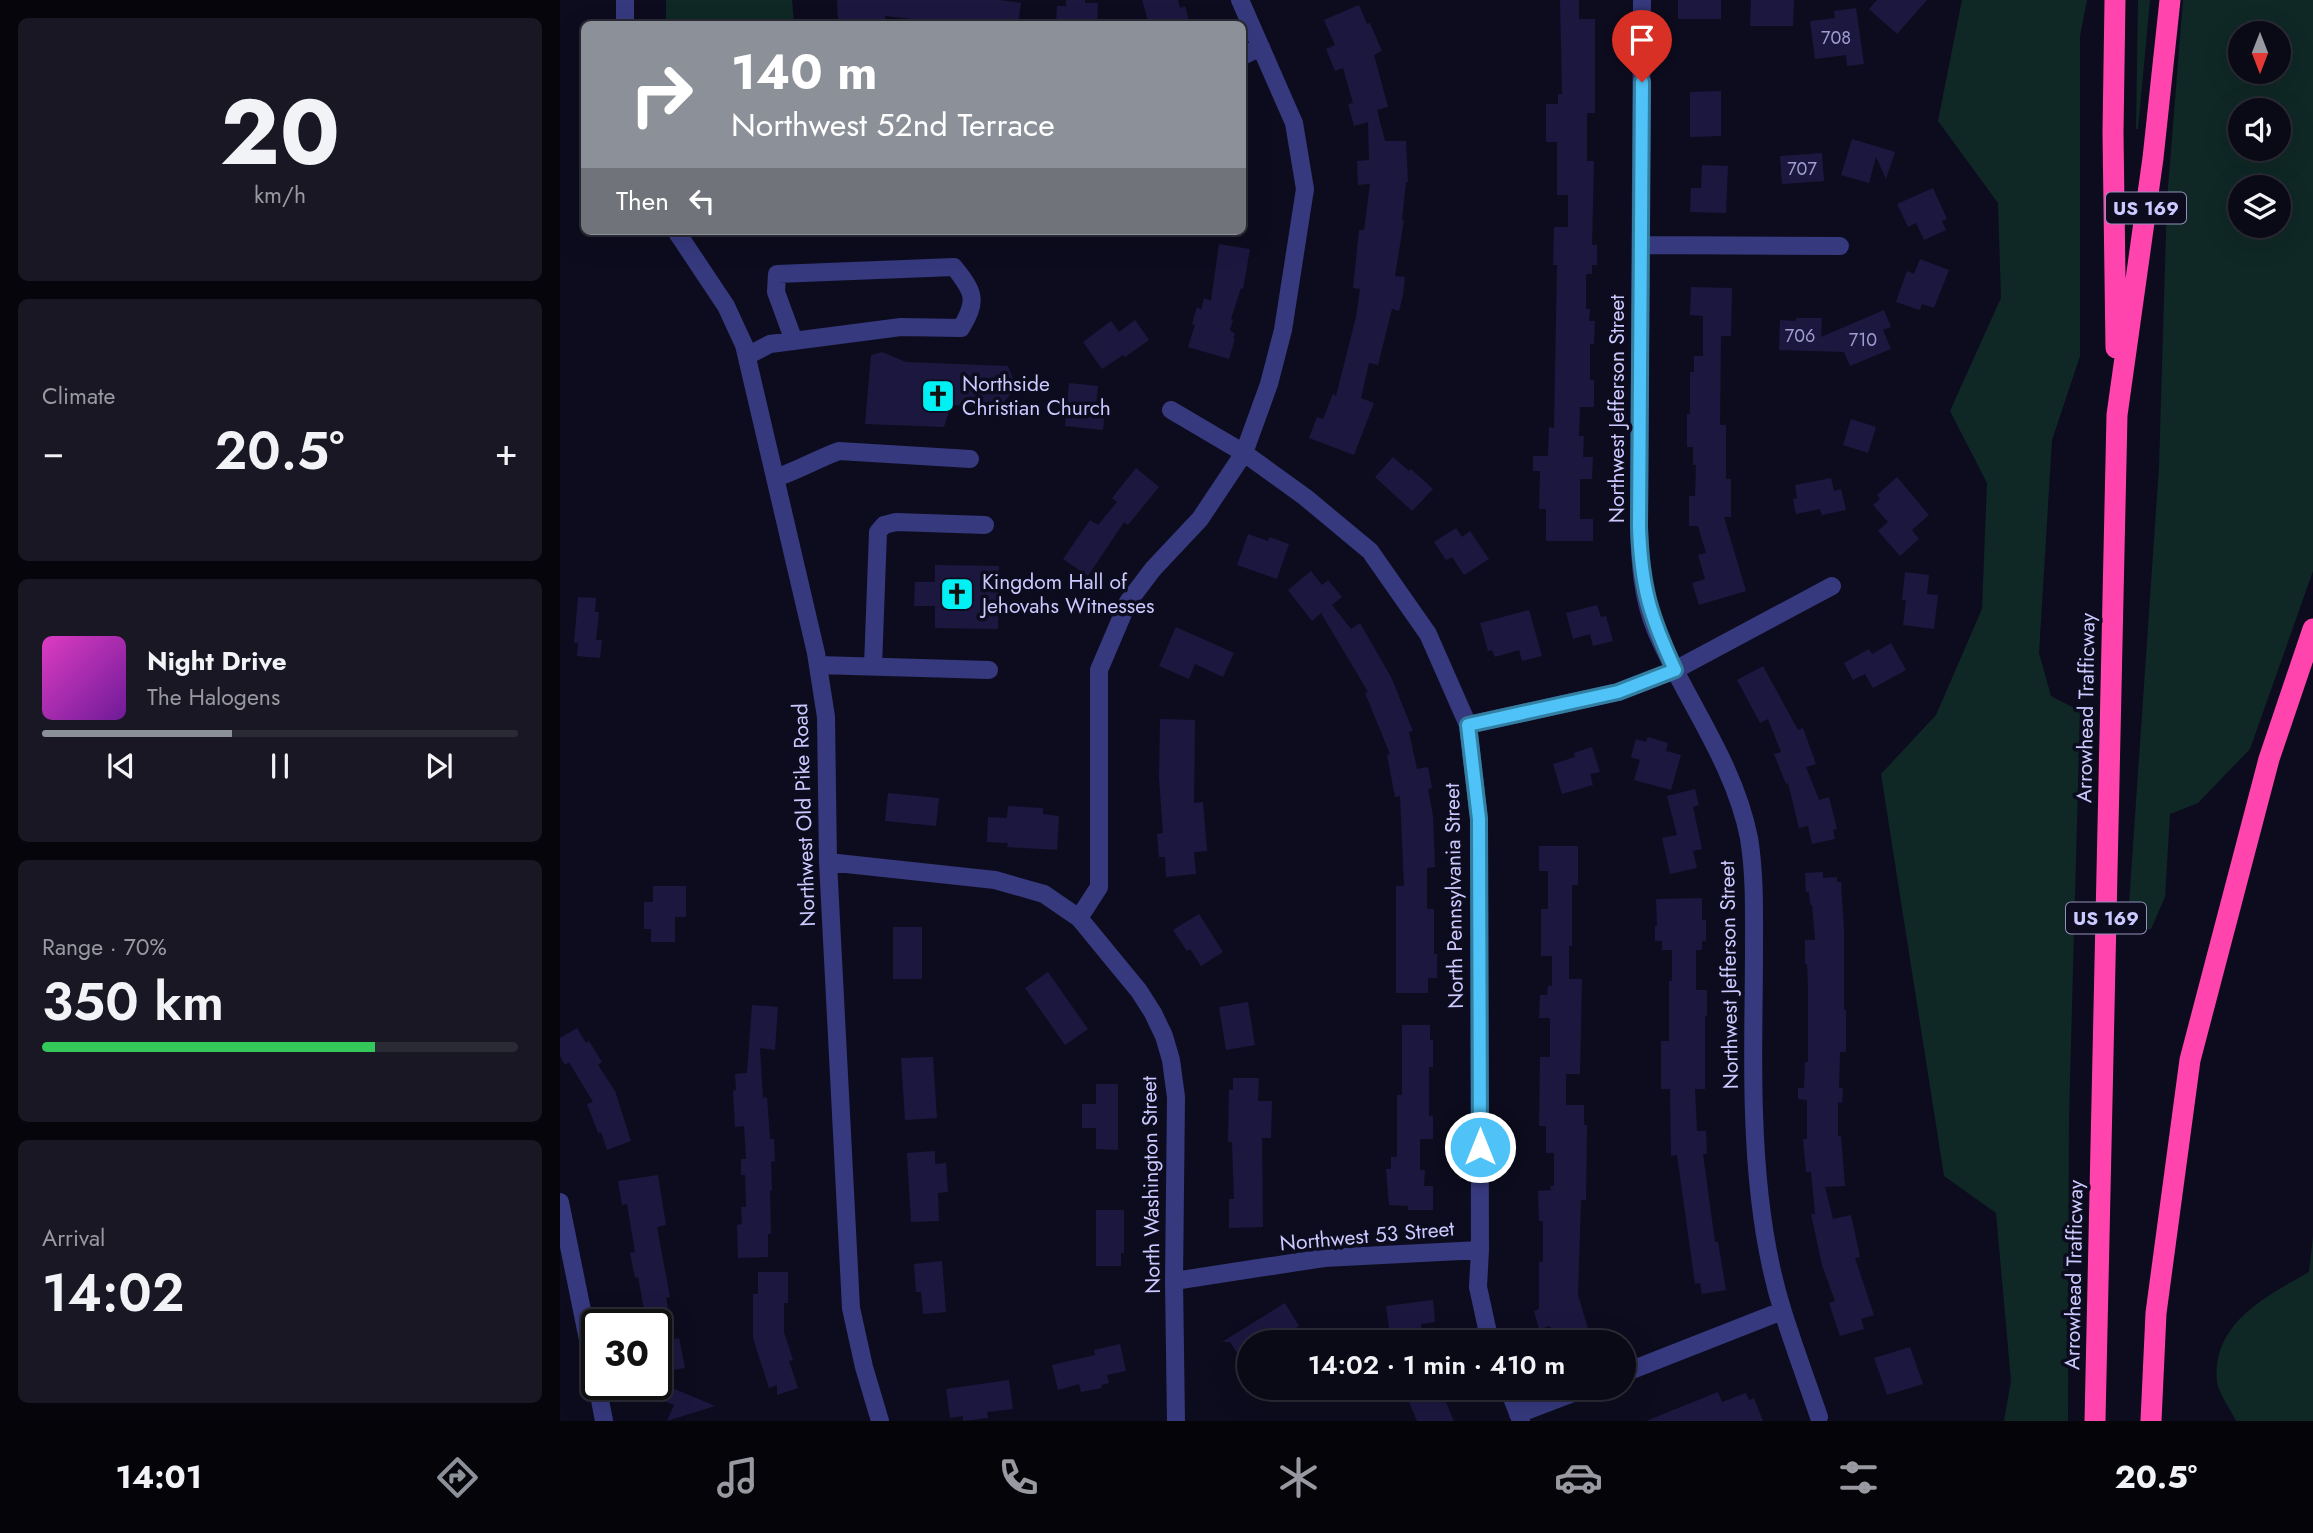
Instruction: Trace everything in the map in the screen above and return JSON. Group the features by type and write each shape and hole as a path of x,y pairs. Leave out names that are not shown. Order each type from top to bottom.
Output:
{"highway":[{"path":"2115,0 2113,132 2117,415"},
{"name":"Arrowhead Trafficway","path":"2095,1421 2117,415 2153,158 2170,0"},
{"path":"2151,1421 2155,1313 2190,1060 2269,759 2313,629"}],"street":[{"path":"625,0 625,21"},
{"path":"1079,918 1099,887 1099,670 1128,602 1153,569 1200,519 1244,453 1269,384 1283,330 1305,189 1294,123 1240,0"},
{"name":"Northwest Jefferson Street","path":"1642,0 1641,570 1656,629 1718,749 1737,796 1748,838 1755,888 1754,1112 1762,1216 1782,1311 1819,1417"},
{"path":"1246,54 1261,47"},
{"name":"Northwest Old Pike Road","path":"679,235 726,306 744,345 818,665 826,717 828,862 851,1308 880,1421"},
{"path":"1640,245 1840,246"},
{"path":"747,356 770,344 794,341 901,327 961,328 972,310 971,288 954,267 778,274 776,292 794,341"},
{"name":"North Pennsylvania Street","path":"1171,410 1244,453 1305,497 1370,551 1428,634 1468,725 1479,819 1478,1287 1487,1330"},
{"path":"775,478 839,451 970,459"},
{"path":"873,666 878,532 884,525 896,522 985,526"},
{"path":"1468,725 1618,692 1675,670 1832,586"},
{"path":"818,665 989,670"},
{"name":"North Washington Street","path":"828,862 995,880 1044,894 1079,918 1146,1002 1164,1035 1171,1060 1176,1097 1176,1421"},
{"path":"560,1202 582,1309"},
{"name":"Northwest 53 Street","path":"1174,1281 1324,1258 1480,1250"},
{"path":"1636,1368 1782,1311"},
{"path":"600,1400 604,1421"},
{"path":"1512,1400 1519,1418 1559,1400"}],"green space":[{"path":"666,0 792,0 794,21 666,21"},
{"path":"1962,0 2087,0 2080,36 2080,356 2052,440 2039,653 2051,696 2080,711 2069,1117 2068,1421 2004,1421 2011,1381 1996,1213 1944,1176 1881,774 1936,715 1982,609 1987,483 1950,411 2001,298 1998,203 1938,121"},
{"path":"2138,0 2150,0 2136,129"},
{"path":"2183,0 2313,0 2313,571 2250,749 2198,803 2170,814 2165,897 2151,929 2127,933 2159,467 2167,200"},
{"path":"2313,1236 2313,1421 2236,1421 2217,1382 2218,1361 2223,1343 2245,1314 2276,1291 2309,1272"}],"building":[{"path":"837,0 999,0 1021,3 1018,21 929,21 885,16 886,21 838,21"},
{"path":"1066,0 1098,3 1097,21 1056,21 1057,6 1066,6"},
{"path":"1142,0 1178,0 1180,8 1185,6 1189,21 1148,21"},
{"path":"1560,0 1579,0 1579,19 1595,19 1595,113 1587,113 1587,161 1594,161 1592,245 1597,245 1597,265 1592,265 1592,274 1586,274 1586,309 1590,309 1589,321 1595,321 1594,344 1590,344 1590,380 1594,380 1594,407 1580,407 1579,436 1584,436 1583,457 1593,457 1592,479 1580,479 1580,519 1593,519 1593,541 1546,541 1546,509 1539,509 1540,471 1533,471 1533,456 1548,456 1549,427 1554,428 1557,265 1553,265 1554,227 1568,227 1568,195 1557,195 1557,142 1546,142 1546,104 1558,104 1558,94 1562,94"},
{"path":"1678,0 1721,0 1721,19 1678,19"},
{"path":"1751,0 1794,0 1793,26 1750,26"},
{"path":"1877,0 1927,0 1897,34 1869,9"},
{"path":"1359,5 1382,51 1374,55 1388,107 1377,110 1385,141 1406,141 1408,182 1395,276 1405,277 1403,295 1399,311 1392,309 1378,365 1369,363 1361,398 1374,403 1354,455 1309,438 1317,417 1323,419 1333,394 1336,396 1356,317 1360,289 1353,288 1359,230 1364,230 1370,184 1358,185 1357,161 1369,160 1368,122 1354,126 1348,104 1353,103 1343,68 1335,71 1326,49 1335,45 1324,20"},
{"path":"1856,8 1864,64 1847,66 1846,55 1815,59 1810,21 1835,18 1834,11"},
{"path":"1721,91 1721,136 1690,137 1690,92"},
{"path":"1852,139 1895,152 1886,179 1876,157 1869,183 1841,175"},
{"path":"1822,153 1824,181 1782,184 1780,156"},
{"path":"1702,165 1728,166 1726,213 1690,212 1691,188 1701,188"},
{"path":"1933,188 1947,219 1942,221 1946,230 1924,240 1916,223 1908,227 1897,204"},
{"path":"1219,244 1250,249 1243,289 1241,288 1231,319 1230,330 1235,334 1235,339 1229,359 1188,347 1197,307 1201,310 1204,298 1211,301"},
{"path":"1920,259 1949,270 1934,308 1922,304 1920,310 1896,302 1907,271 1914,274"},
{"path":"1691,287 1732,288 1731,336 1721,336 1720,425 1726,425 1726,479 1731,479 1731,517 1724,517 1746,591 1699,605 1692,583 1705,579 1698,555 1706,553 1698,526 1689,526 1689,496 1695,496 1696,465 1693,465 1693,447 1687,447 1687,414 1690,414 1690,372 1694,372 1694,356 1703,356 1703,316 1690,315"},
{"path":"1884,310 1891,327 1883,330 1891,349 1850,366 1844,352 1779,350 1780,320 1822,318 1821,337"},
{"path":"1135,320 1149,340 1102,369 1083,342 1111,321 1119,332"},
{"name":"Northside Christian Church","path":"882,352 906,362 1008,366 1016,387 1000,407 951,405 944,427 865,424 871,355"},
{"path":"1069,383 1098,386 1096,407 1105,408 1103,430 1065,426"},
{"path":"1851,419 1876,427 1868,453 1843,445"},
{"path":"1393,457 1433,489 1412,511 1375,477"},
{"path":"1136,468 1159,487 1128,525 1124,522 1088,576 1063,559 1090,520 1098,525 1117,502 1112,498"},
{"path":"1897,477 1929,515 1912,530 1919,539 1900,556 1878,531 1888,522 1873,505 1880,499 1877,495"},
{"path":"1831,478 1834,491 1841,489 1846,510 1822,515 1820,509 1796,514 1793,499 1797,498 1795,485"},
{"path":"1456,528 1462,537 1470,531 1489,559 1464,575 1452,557 1446,560 1434,542"},
{"path":"1248,534 1289,544 1277,579 1237,565"},
{"name":"Kingdom Hall of Jehovahs Witnesses","path":"935,565 999,566 998,629 935,628 935,606 914,606 915,582 935,582"},
{"path":"1311,571 1322,585 1328,580 1342,597 1332,605 1351,629 1360,623 1391,677 1413,731 1409,732 1417,769 1428,767 1432,788 1428,789 1433,816 1435,867 1427,868 1427,909 1434,909 1437,978 1428,978 1428,993 1396,993 1396,886 1404,886 1400,796 1395,797 1387,755 1390,754 1365,693 1368,692 1321,613 1312,621 1288,590"},
{"path":"1905,572 1929,575 1927,594 1938,595 1934,629 1903,625"},
{"path":"578,597 596,598 595,612 599,612 596,640 602,640 600,658 577,656 578,643 574,643"},
{"path":"1597,605 1601,617 1606,616 1613,641 1593,646 1590,634 1573,639 1566,613"},
{"path":"1529,610 1542,656 1522,661 1519,650 1495,657 1492,650 1488,651 1480,623"},
{"path":"1176,627 1234,653 1223,677 1195,664 1189,679 1159,666"},
{"path":"1891,643 1906,670 1873,688 1865,674 1853,680 1844,663 1869,649 1872,654"},
{"path":"1763,666 1798,730 1803,728 1816,764 1806,767 1819,800 1829,797 1837,829 1833,830 1835,839 1812,844 1808,826 1799,828 1788,783 1786,784 1774,754 1781,752 1768,719 1760,723 1737,680"},
{"path":"1160,719 1195,720 1194,803 1203,802 1207,851 1194,852 1196,874 1166,877 1165,857 1159,857 1157,834 1163,833 1159,778"},
{"path":"1648,737 1668,743 1666,751 1681,755 1671,790 1634,780 1640,760 1631,757 1636,739 1646,742"},
{"path":"1592,747 1600,772 1590,774 1593,785 1562,794 1553,764 1575,757 1574,753"},
{"path":"1695,789 1699,805 1693,807 1702,849 1693,851 1697,868 1670,874 1662,838 1677,835 1667,796"},
{"path":"888,793 939,798 936,826 885,821"},
{"path":"1008,806 1043,808 1043,814 1059,816 1057,850 1007,847 1008,843 987,842 988,817 1007,818"},
{"path":"1539,846 1578,846 1578,885 1572,885 1569,979 1582,979 1580,1074 1566,1074 1566,1105 1584,1105 1584,1125 1587,1125 1586,1200 1581,1200 1578,1295 1588,1330 1551,1330 1550,1326 1539,1329 1534,1311 1539,1309 1539,1262 1543,1262 1543,1221 1539,1221 1538,1191 1551,1190 1550,1186 1554,1186 1554,1153 1546,1153 1546,1126 1539,1126 1540,1057 1550,1057 1550,1018 1539,1018 1540,995 1547,995 1548,986 1552,986 1552,956 1541,956 1541,909 1548,909 1548,871 1539,871"},
{"path":"1823,872 1823,878 1837,877 1837,882 1841,882 1846,1010 1846,1052 1840,1052 1839,1088 1843,1088 1842,1103 1838,1102 1838,1136 1841,1136 1845,1186 1825,1187 1833,1219 1851,1215 1860,1257 1855,1258 1874,1315 1861,1319 1864,1329 1840,1336 1829,1303 1835,1301 1822,1265 1811,1214 1815,1214 1811,1172 1806,1172 1803,1139 1807,1139 1807,1100 1798,1099 1798,1088 1804,1088 1805,1062 1808,1062 1805,940 1815,940 1812,905 1809,892 1806,892 1805,873"},
{"path":"653,886 686,886 686,917 675,917 675,942 651,942 651,929 644,929 644,902 653,902"},
{"path":"1702,898 1706,941 1702,941 1702,950 1696,950 1696,990 1707,990 1707,1016 1705,1089 1695,1089 1697,1131 1706,1131 1707,1154 1703,1154 1715,1242 1718,1242 1726,1290 1702,1294 1700,1283 1695,1284 1677,1155 1671,1156 1670,1089 1661,1089 1661,1041 1669,1041 1672,950 1662,950 1662,941 1655,941 1655,926 1656,899"},
{"path":"1199,914 1223,952 1201,966 1173,930"},
{"path":"893,927 922,927 922,979 893,979"},
{"path":"1048,972 1088,1029 1065,1045 1025,988"},
{"path":"1248,1002 1255,1045 1226,1050 1219,1007"},
{"path":"752,1005 778,1007 775,1050 760,1048 763,1098 767,1097 770,1139 774,1139 775,1161 771,1162 770,1191 771,1234 768,1234 768,1257 738,1258 737,1225 742,1224 741,1207 746,1207 745,1175 741,1175 741,1159 746,1159 744,1126 735,1127 733,1091 736,1090 735,1074 747,1073"},
{"path":"1402,1025 1430,1025 1430,1040 1433,1040 1433,1067 1429,1067 1429,1116 1433,1116 1433,1139 1420,1139 1420,1170 1425,1170 1424,1186 1433,1186 1433,1210 1408,1210 1408,1206 1389,1205 1386,1169 1391,1169 1391,1157 1397,1157 1397,1095 1402,1095"},
{"path":"577,1028 602,1062 598,1065 615,1091 631,1141 607,1150 587,1104 593,1102 569,1062 565,1065 560,1056 560,1038"},
{"path":"933,1057 937,1118 905,1120 901,1058"},
{"path":"1233,1078 1259,1078 1258,1101 1272,1101 1271,1138 1262,1138 1263,1227 1229,1228 1229,1199 1234,1199 1232,1142 1228,1142 1229,1090 1233,1090"},
{"path":"1096,1084 1118,1084 1118,1150 1096,1149 1096,1128 1082,1128 1082,1104 1096,1104"},
{"path":"935,1151 935,1164 946,1163 948,1192 938,1193 939,1221 911,1222 907,1153"},
{"path":"658,1175 666,1225 657,1227 670,1297 666,1298 668,1309 644,1309 630,1253 635,1252 627,1204 622,1205 618,1181"},
{"path":"1096,1210 1124,1210 1124,1253 1121,1253 1121,1266 1096,1266"},
{"path":"942,1261 946,1312 923,1314 921,1292 916,1292 914,1264"},
{"path":"758,1272 788,1272 784,1332 793,1360 789,1361 798,1388 777,1395 777,1385 769,1388 753,1338 753,1294 758,1294"},
{"path":"1433,1300 1435,1322 1421,1324 1422,1330 1389,1330 1386,1306"},
{"path":"1285,1303 1299,1326 1292,1330 1241,1330"},
{"path":"672,1329 674,1339 679,1338 685,1368 672,1370"},
{"path":"1237,1333 1237,1353 1230,1342 1222,1342"},
{"path":"1120,1344 1126,1371 1107,1375 1109,1383 1101,1385 1102,1388 1081,1392 1079,1384 1058,1390 1052,1365 1095,1355 1094,1350"},
{"path":"1910,1347 1923,1384 1887,1395 1874,1358"},
{"path":"1009,1380 1013,1409 987,1412 988,1418 963,1421 963,1416 950,1418 946,1389"},
{"path":"672,1388 715,1406 667,1421 674,1405 664,1401 672,1400"},
{"path":"1718,1392 1722,1402 1746,1393 1749,1400 1754,1398 1763,1421 1646,1421"},
{"path":"1408,1400 1445,1400 1454,1421 1417,1421"}],"place":[{"name":"Northside Christian Church","path":"938,396"},
{"name":"Kingdom Hall of Jehovahs Witnesses","path":"957,594"}],"route":[{"path":"1480,1147 1479,819 1468,725 1618,692 1675,670 1656,629 1641,570 1642,82"}]}
